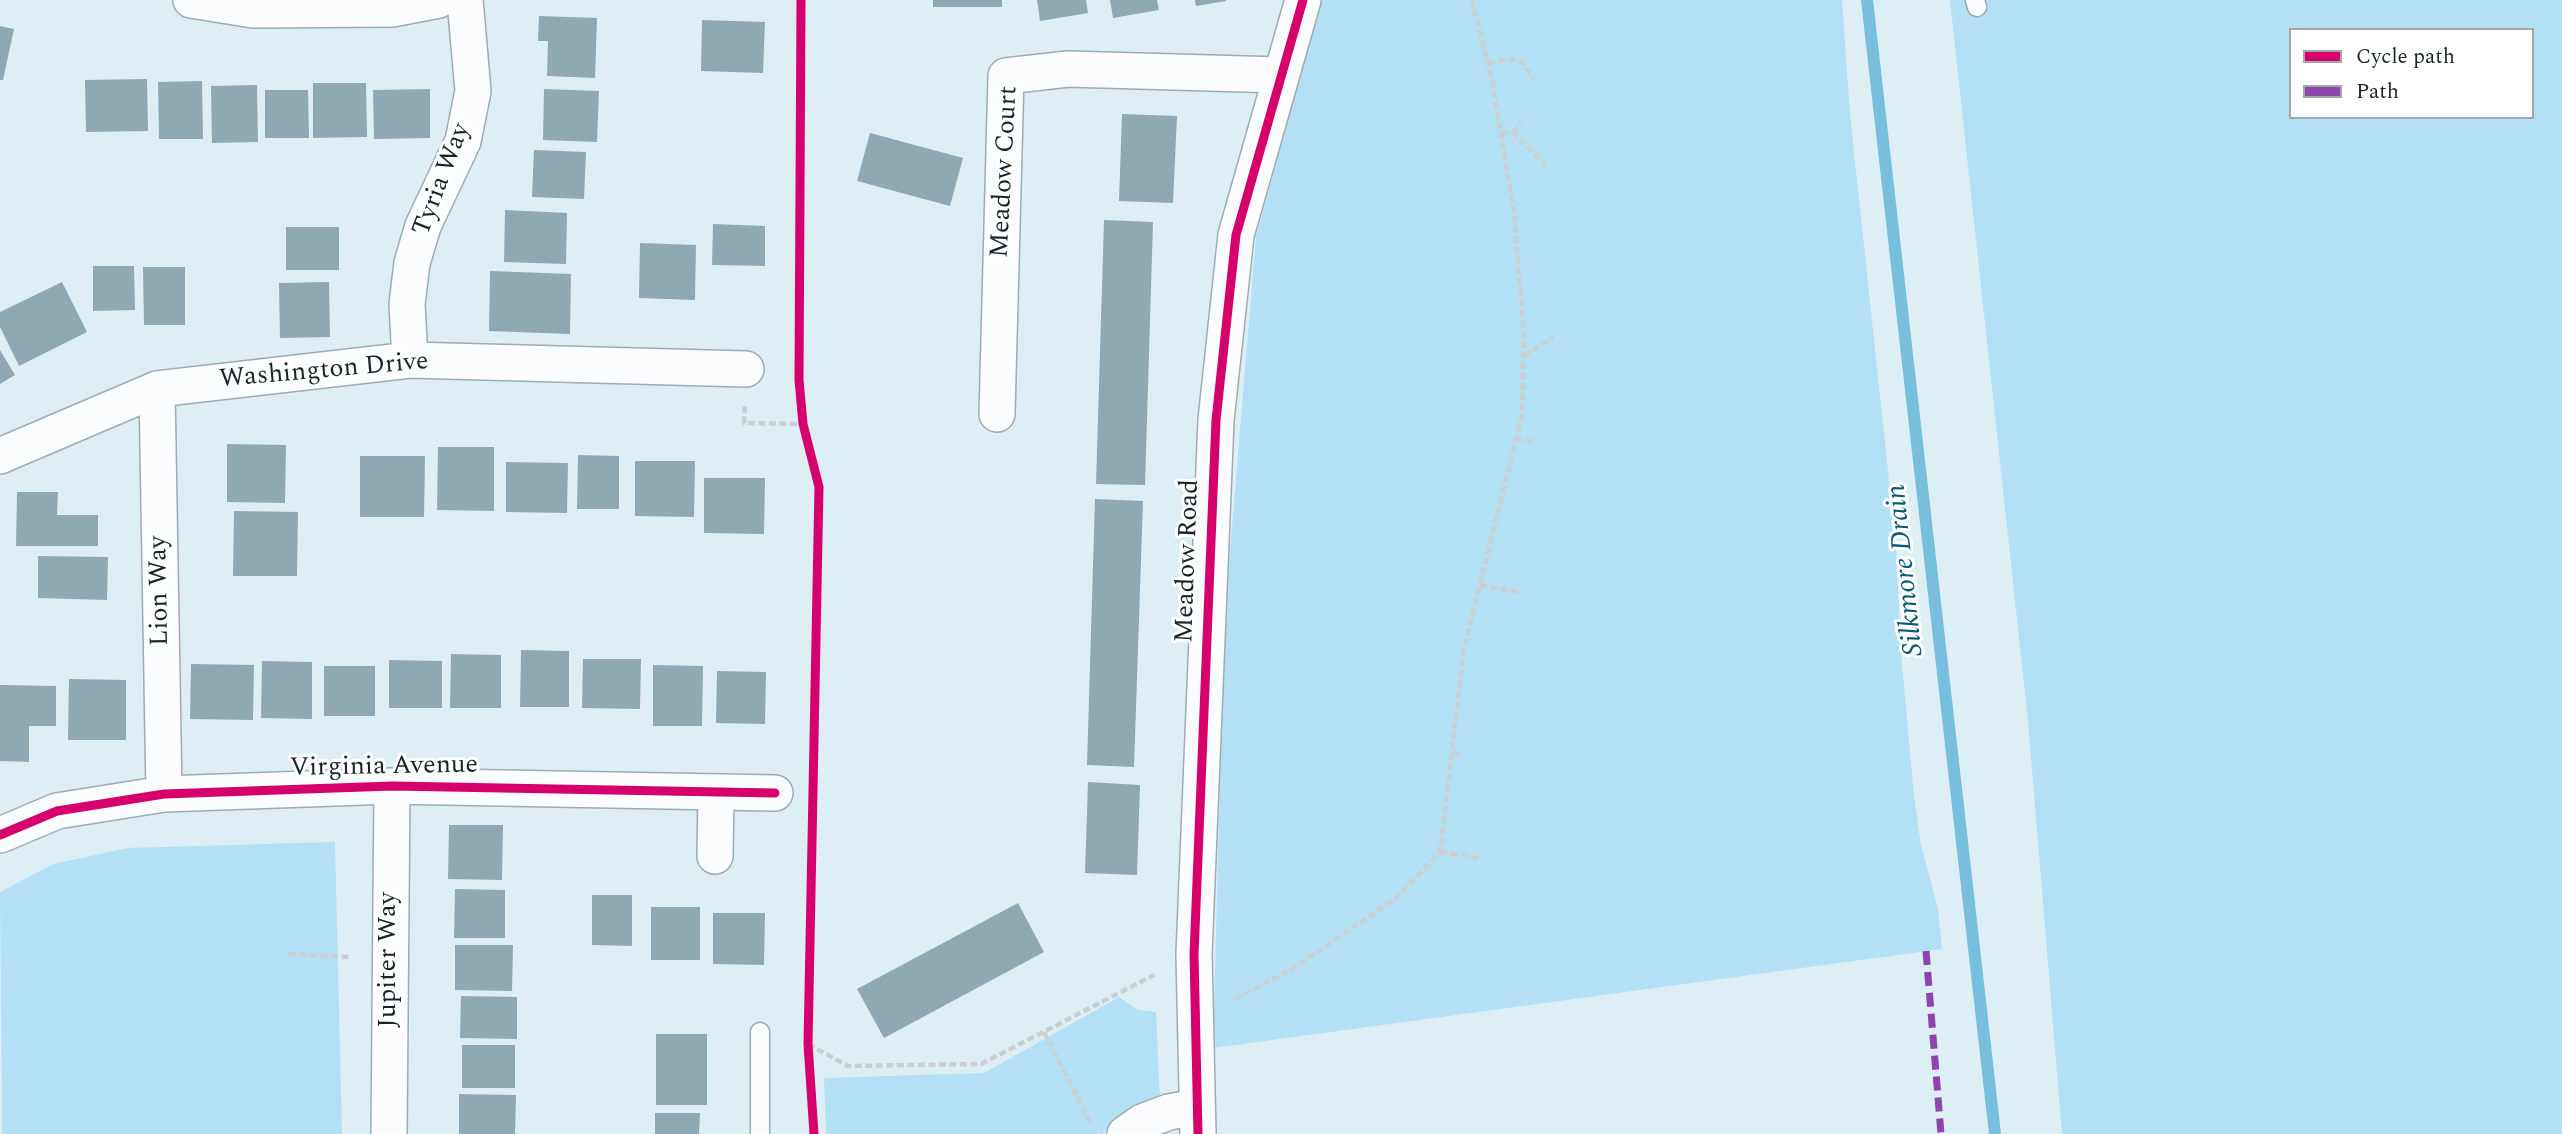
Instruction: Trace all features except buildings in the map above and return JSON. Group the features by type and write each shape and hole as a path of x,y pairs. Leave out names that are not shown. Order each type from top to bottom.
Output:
{"street":[{"path":"191,0 253,10 392,9 439,0"},
{"name":"Tyria Way","path":"410,360 407,304 412,263 423,226 463,141 473,91 465,0"},
{"name":"Meadow Road","path":"1125,1134 1142,1122 1169,1112 1197,1121 1194,954 1216,420 1236,235 1303,0"},
{"name":"Meadow Court","path":"997,414 1006,76 1068,69 1281,75"},
{"name":"Washington Drive","path":"0,456 157,389 410,360 746,369"},
{"name":"Lion Way","path":"157,389 164,794"},
{"name":"Virginia Avenue","path":"0,835 57,811 164,794 392,786 775,793"},
{"name":"Jupiter Way","path":"389,1134 392,786"},
{"path":"715,856 716,792"}],"lane":[{"path":"760,1032 760,1134"}],"path":[{"path":"1196,1020 1294,968 1370,916 1396,898 1440,852 1464,649 1522,415 1523,357 1514,213 1488,62 1472,0"},
{"path":"1488,62 1512,59 1523,63 1533,79"},
{"path":"1501,133 1513,132 1521,122"},
{"path":"1513,132 1546,165"},
{"path":"1523,357 1554,337"},
{"path":"746,369 744,423 803,424"},
{"path":"802,413 806,437"},
{"path":"1516,438 1536,442"},
{"path":"1480,585 1522,593"},
{"path":"1453,752 1460,754"},
{"path":"1440,852 1480,858"},
{"path":"289,954 390,956"},
{"path":"808,1044 848,1066 981,1064 1194,954"},
{"path":"808,1030 809,1056"},
{"path":"1044,1032 1096,1134"}],"shaded area":[{"path":"1321,0 1842,0 1850,114 1896,546 1901,652 1914,796 1921,845 1938,909 1942,949 1213,1048 1224,623 1256,237"},
{"path":"1950,0 2562,0 2562,1134 2062,1134 2028,721"},
{"path":"335,842 342,1134 2,1134 0,892 53,864 128,848"},
{"path":"1119,997 1138,1010 1156,1012 1160,1100 1111,1125 1102,1134 826,1134 824,1078 984,1073"}],"waterway":[{"name":"Silkmore Drain","path":"1867,0 1995,1134"}],"marked path":[{"path":"1926,951 1941,1134"}],"cycle path":[{"path":"801,0 799,380 803,424 819,487 808,1044 814,1134"},
{"path":"1198,1134 1194,954 1216,420 1236,235 1303,0"},
{"path":"0,835 57,811 164,794 392,786 775,793"}]}
